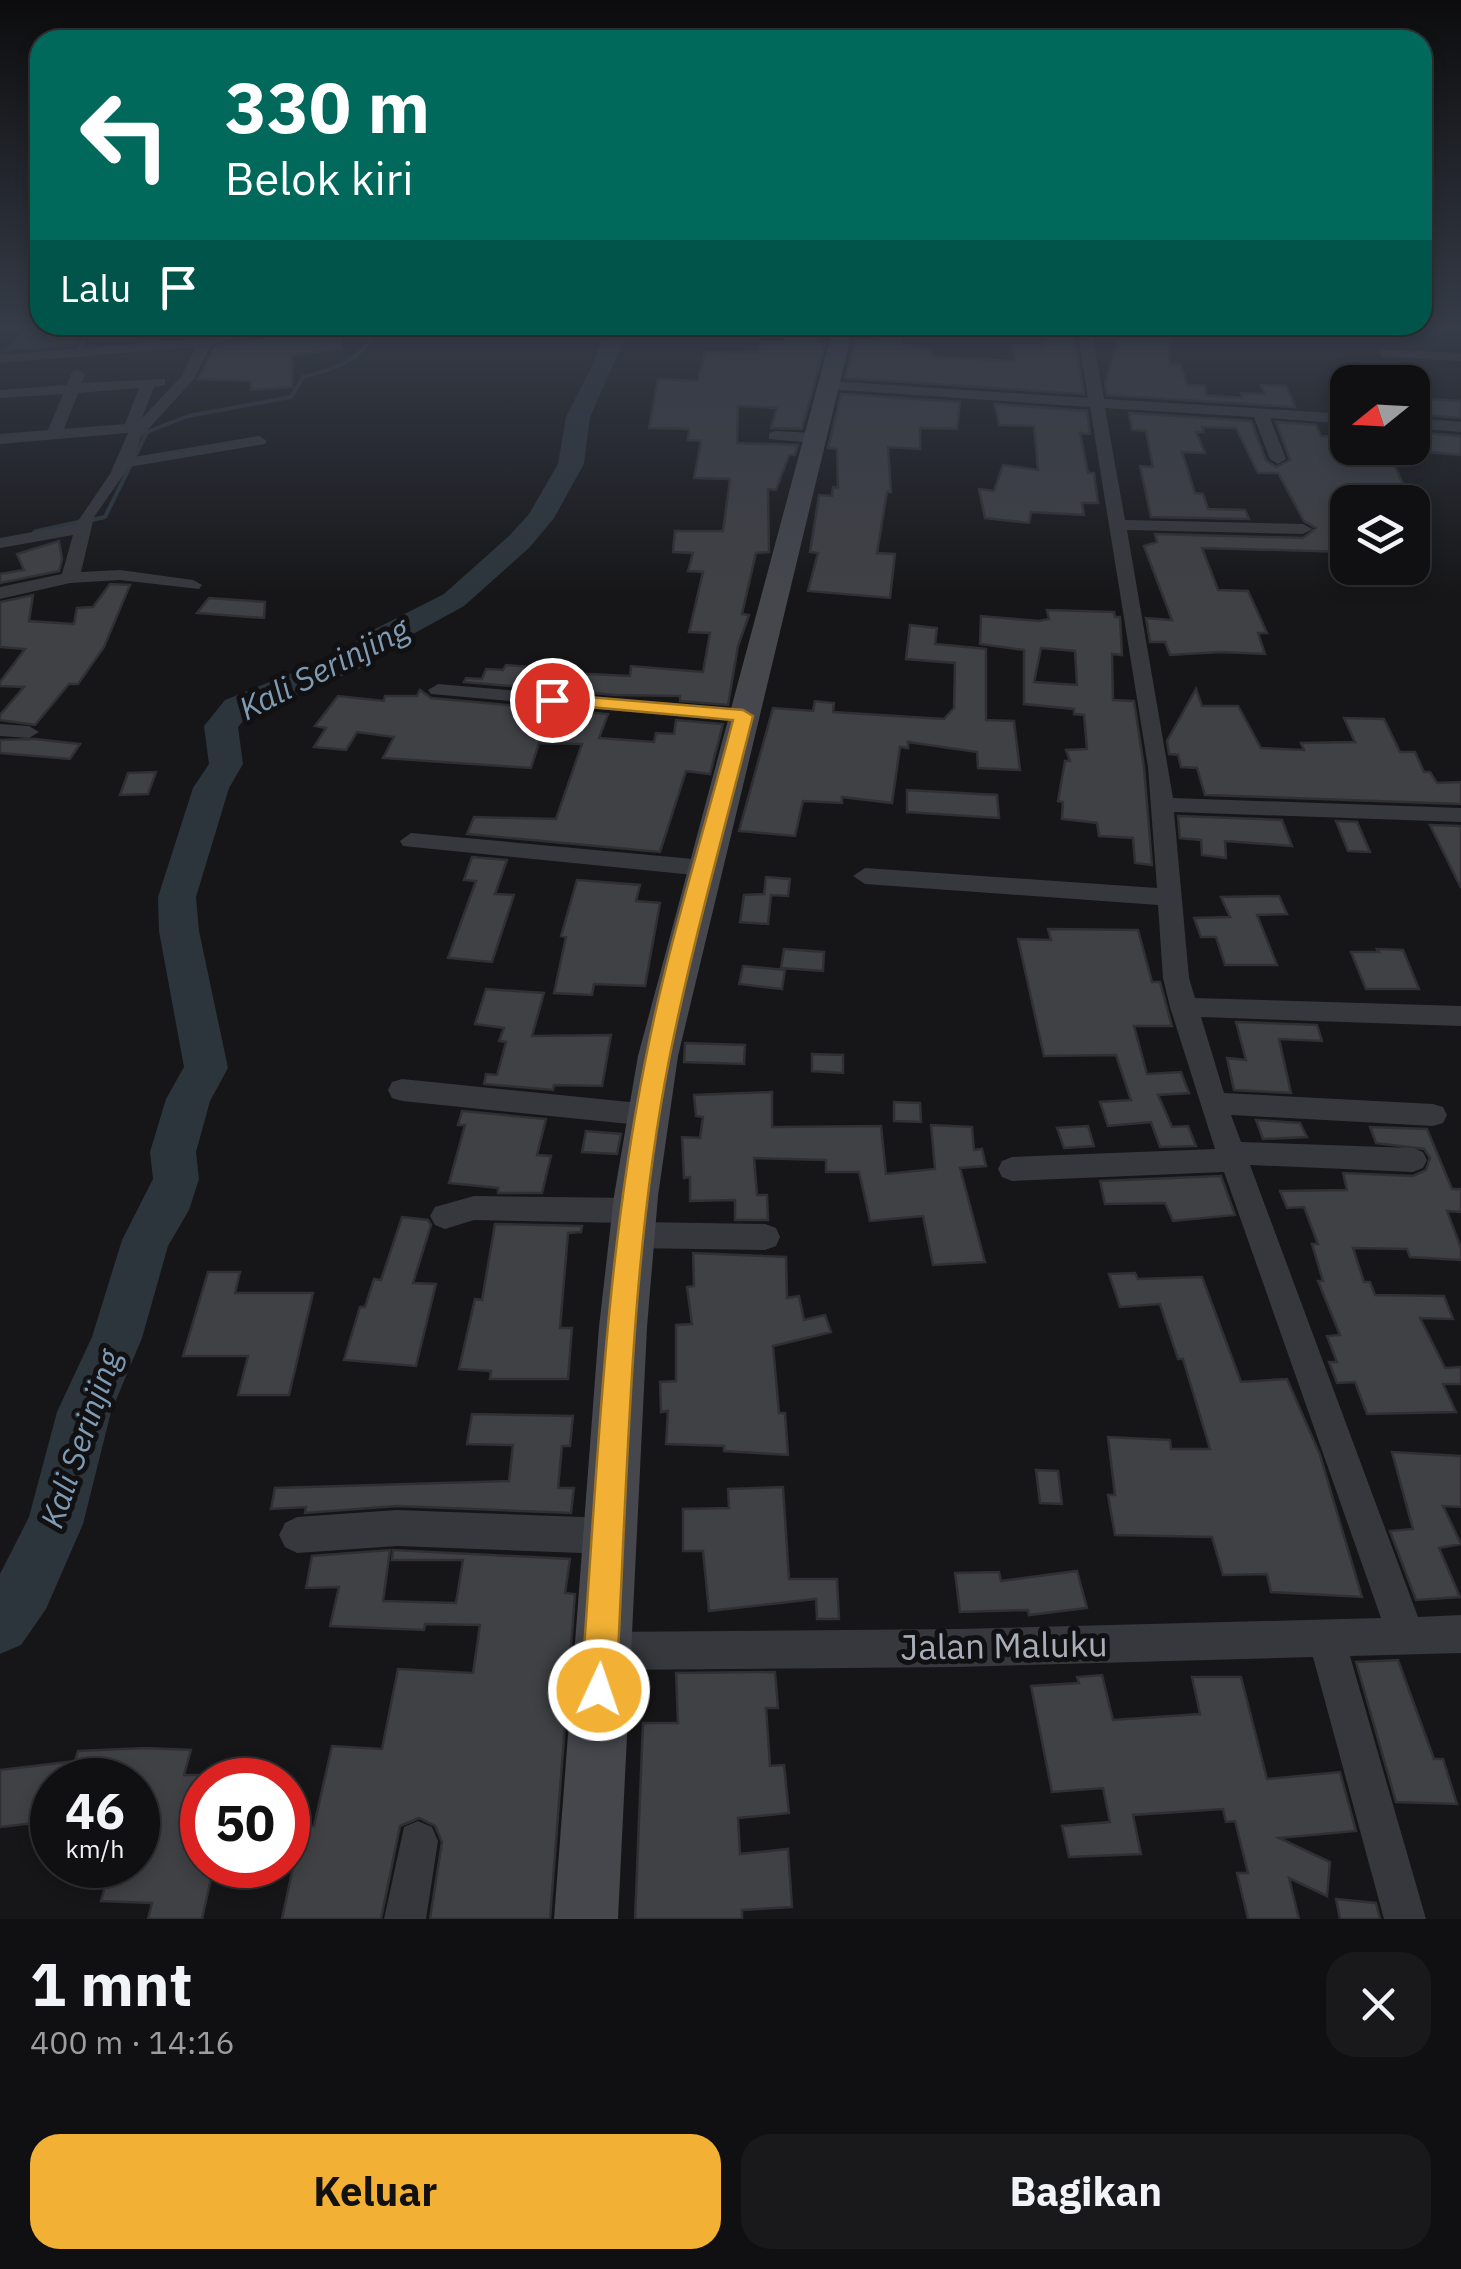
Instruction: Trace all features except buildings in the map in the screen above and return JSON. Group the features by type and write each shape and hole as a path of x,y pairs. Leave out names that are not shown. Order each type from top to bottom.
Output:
{"main road":[{"path":"586,1919 608,1536 633,1223 658,1056 819,418"}],"street":[{"path":"54,434 61,418"},
{"path":"0,439 131,428 137,418"},
{"path":"3,568 83,523 134,462 134,436 151,418"},
{"path":"1100,418 1164,805 1176,978 1182,1007 1212,1103 1406,1635"},
{"path":"1262,418 1278,459"},
{"path":"1430,424 1461,427"},
{"path":"775,436 814,438"},
{"path":"134,462 259,441"},
{"path":"70,578 83,523"},
{"path":"1119,525 1303,529"},
{"path":"3,568 70,578 120,576 193,585"},
{"path":"438,690 743,716"},
{"path":"0,730 29,732"},
{"path":"1164,805 1461,815"},
{"path":"410,841 704,868"},
{"path":"865,876 952,885 1170,897"},
{"path":"1182,1007 1461,1016"},
{"path":"402,1090 649,1114"},
{"path":"1212,1103 1433,1115"},
{"path":"1012,1169 1232,1157 1413,1160"},
{"path":"445,1216 474,1208 765,1237"},
{"path":"297,1535 396,1528 608,1536"},
{"name":"Jalan Maluku","path":"601,1652 977,1648 1461,1634"},
{"path":"1326,1638 1405,1919"},
{"path":"405,1919 418,1840"}],"waterway":[{"path":"82,522 105,517 147,432 184,418"},
{"name":"Kali Serinjing","path":"0,1624 25,1588 55,1524 84,1412 117,1338 146,1240 165,1210 176,1179 173,1152 188,1099 206,1068 179,931 177,897 211,788 226,764 221,726 237,707 348,662 384,637 454,600 540,518 571,464 578,418"},
{"path":"35,532 94,519"}],"route":[{"path":"552,700 743,716 658,1056 636,1196 623,1327 599,1690"}]}
